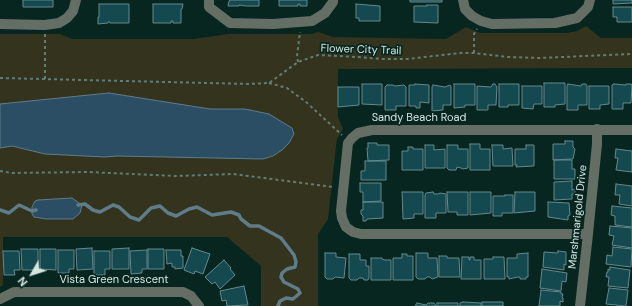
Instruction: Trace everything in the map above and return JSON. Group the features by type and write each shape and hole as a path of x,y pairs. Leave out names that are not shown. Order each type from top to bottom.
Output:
{"street":[{"path":"0,24 45,25 59,23 67,18 73,11 76,0"},
{"path":"209,0 210,8 230,23 273,24 312,21 325,13 333,0"},
{"path":"463,0 465,9 472,16 481,21 492,24 555,23 578,18 588,7 590,0"},
{"name":"Marshmarigold Drive","path":"580,306 597,144 597,129"},
{"name":"Sandy Beach Road","path":"588,234 361,234 353,232 346,227 341,211 348,143 352,138 364,131 372,130 632,130"},
{"name":"Vista Green Crescent","path":"0,299 14,292 183,292 192,296 199,306"}],"path":[{"path":"474,53 474,34 481,21"},
{"path":"298,62 297,56 301,22"},
{"path":"45,25 45,79"},
{"name":"Flower City Trail","path":"269,84 298,62 318,56 406,59 460,53 538,58 632,54"},
{"path":"0,78 269,84 288,88 306,102 342,136"},
{"path":"0,171 12,173 88,172 176,176 233,174 333,188"}],"shaded area":[{"path":"586,26 601,38 632,38 632,68 338,69 338,117 343,129 337,139 328,219 318,234 318,306 261,306 261,266 227,237 3,237 3,285 0,287 0,34 60,34 72,39 193,39 228,34 312,34 318,32 333,37 446,39 466,27 480,33 567,33 577,31"}],"water":[{"path":"109,93 210,109 245,109 269,114 292,128 294,134 289,143 282,150 273,156 263,159 105,157 45,154 12,146 0,148 0,104"},
{"path":"72,198 82,205 80,213 73,219 46,219 34,217 32,214 32,207 35,201"}],"building":[{"path":"23,0 53,0 53,7 23,7"},
{"path":"230,0 259,0 259,6 228,6"},
{"path":"279,0 307,0 307,6 300,6 300,4 298,4 298,6 279,6"},
{"path":"410,0 442,0 442,2 410,2"},
{"path":"613,0 632,0 632,3 613,4"},
{"path":"99,4 129,4 129,23 108,22 98,24"},
{"path":"153,4 183,4 181,9 181,23 173,23 173,21 171,21 171,23 153,23"},
{"path":"356,4 380,6 380,21 359,21 359,18 356,18"},
{"path":"438,5 438,23 414,22 414,6"},
{"path":"613,7 632,7 632,22 617,22 617,17 613,17"},
{"path":"544,83 565,83 565,104 555,105 555,107 544,107"},
{"path":"362,84 382,84 382,105 362,104"},
{"path":"454,84 475,84 475,105 465,105 465,107 454,108"},
{"path":"493,84 497,87 496,105 488,105 488,110 477,110 477,86 491,87"},
{"path":"499,84 519,84 519,105 499,107"},
{"path":"568,84 581,86 582,84 586,84 587,105 578,105 578,110 567,110"},
{"path":"387,85 404,85 406,87 406,106 396,106 396,110 385,110 385,87"},
{"path":"409,85 429,85 429,103 420,102 420,108 416,108 416,106 409,106"},
{"path":"433,85 445,87 450,85 451,87 451,105 443,105 443,110 432,111"},
{"path":"612,85 632,85 631,103 623,103 623,109 612,109"},
{"path":"522,86 542,86 542,104 534,104 533,109 522,108"},
{"path":"589,86 609,86 609,104 600,105 600,109 589,109"},
{"path":"338,87 359,87 359,105 338,107"},
{"path":"565,141 573,141 573,147 575,149 573,159 553,160 553,144 565,144"},
{"path":"368,143 389,145 389,160 368,161"},
{"path":"470,144 480,144 480,149 490,149 490,170 470,170"},
{"path":"425,145 434,145 434,150 445,149 445,168 425,168"},
{"path":"447,145 458,145 458,149 468,149 468,168 463,169 457,167 456,170 449,170 447,168"},
{"path":"492,145 503,145 503,149 512,148 513,166 493,166"},
{"path":"526,145 534,145 534,166 516,167 515,149 526,149"},
{"path":"408,147 413,147 413,149 423,149 423,170 402,170 402,151 408,151"},
{"path":"616,149 632,151 632,172 616,170 618,158 615,158"},
{"path":"554,160 572,160 572,169 575,169 575,179 554,179"},
{"path":"365,161 386,161 386,180 361,180 361,171 365,171"},
{"path":"572,181 572,190 575,189 575,194 572,194 572,199 554,200 554,182"},
{"path":"360,183 381,183 381,201 363,202 363,192 360,192"},
{"path":"616,184 632,186 632,206 619,204 620,195 615,195"},
{"path":"402,192 423,192 423,214 414,214 414,218 403,219"},
{"path":"433,192 434,194 446,194 446,213 436,213 436,218 425,218 425,195 426,193"},
{"path":"447,192 468,192 468,215 457,215 457,212 448,212"},
{"path":"470,192 491,192 491,213 470,215"},
{"path":"515,192 535,192 535,211 514,213"},
{"path":"513,195 513,213 502,213 502,216 493,216 493,196"},
{"path":"363,202 383,202 383,218 367,219 366,221 363,221 361,210 363,210"},
{"path":"548,202 569,203 570,215 568,216 568,220 548,217"},
{"path":"612,206 632,208 632,227 615,225 615,216 611,215"},
{"path":"610,226 632,228 632,248 612,245 614,236 609,235"},
{"path":"613,247 632,249 631,267 606,264 607,255 612,256"},
{"path":"92,248 93,269 77,270 76,249"},
{"path":"129,248 129,269 112,269 112,249"},
{"path":"192,248 210,254 203,274 195,271 194,274 184,270"},
{"path":"21,249 38,249 38,270 22,270"},
{"path":"40,249 56,249 56,270 40,269"},
{"path":"148,249 164,249 164,269 148,269"},
{"path":"58,250 74,250 74,269 69,269 69,273 58,273"},
{"path":"147,250 147,269 142,269 142,273 131,274 130,251"},
{"path":"166,250 181,250 181,256 183,256 183,268 175,269 175,267 172,267 172,263 167,264"},
{"path":"3,251 19,251 20,270 14,270 15,275 4,275"},
{"path":"94,251 110,251 110,269 105,269 105,275 94,275"},
{"path":"558,251 566,252 566,265 564,264 564,270 543,267 544,252 558,253"},
{"path":"325,253 336,253 336,257 346,258 344,278 335,277 333,279 327,279 325,277"},
{"path":"416,253 428,253 428,258 437,258 438,277 432,279 427,277 425,279 418,279 416,277"},
{"path":"528,253 528,277 526,277 526,279 520,279 520,277 518,277 509,279 509,277 507,277 507,258 517,258 517,254"},
{"path":"349,254 360,254 360,260 366,260 366,266 369,266 368,280 359,278 357,280 351,280 349,278"},
{"path":"402,254 413,256 413,280 393,280 393,258 402,258"},
{"path":"439,256 459,258 460,277 439,277"},
{"path":"462,257 469,257 470,260 470,257 474,257 474,260 481,260 481,279 461,279"},
{"path":"493,257 504,257 505,279 484,279 484,259 493,259"},
{"path":"371,258 391,260 391,280 371,280"},
{"path":"224,260 235,275 220,289 215,282 212,284 205,277"},
{"path":"610,267 630,270 628,288 608,286 609,277 606,277"},
{"path":"542,269 567,273 566,282 562,281 561,291 540,288"},
{"path":"244,286 248,305 227,306 226,300 222,301 220,291"},
{"path":"609,288 628,290 626,306 606,304"},
{"path":"541,290 561,292 561,294 563,294 563,302 560,301 560,306 539,306"},
{"path":"482,302 503,302 503,306 482,306"},
{"path":"417,303 426,305 428,303 434,303 436,306 415,306"},
{"path":"437,303 458,303 458,306 437,306"},
{"path":"460,303 481,303 481,306 460,306"}],"waterway":[{"path":"78,205 85,204 93,210 100,212 113,205 119,207 130,217 139,220 151,208 160,206 168,213 176,216 189,209 197,207 212,215 231,212 239,215 241,219 250,226 259,226 281,238 294,255 296,262 295,267 287,269 282,273 281,277 284,282 298,289 300,293 293,299 286,298 280,301 278,306"},
{"path":"0,210 9,213 19,205 32,211 36,210"}]}
